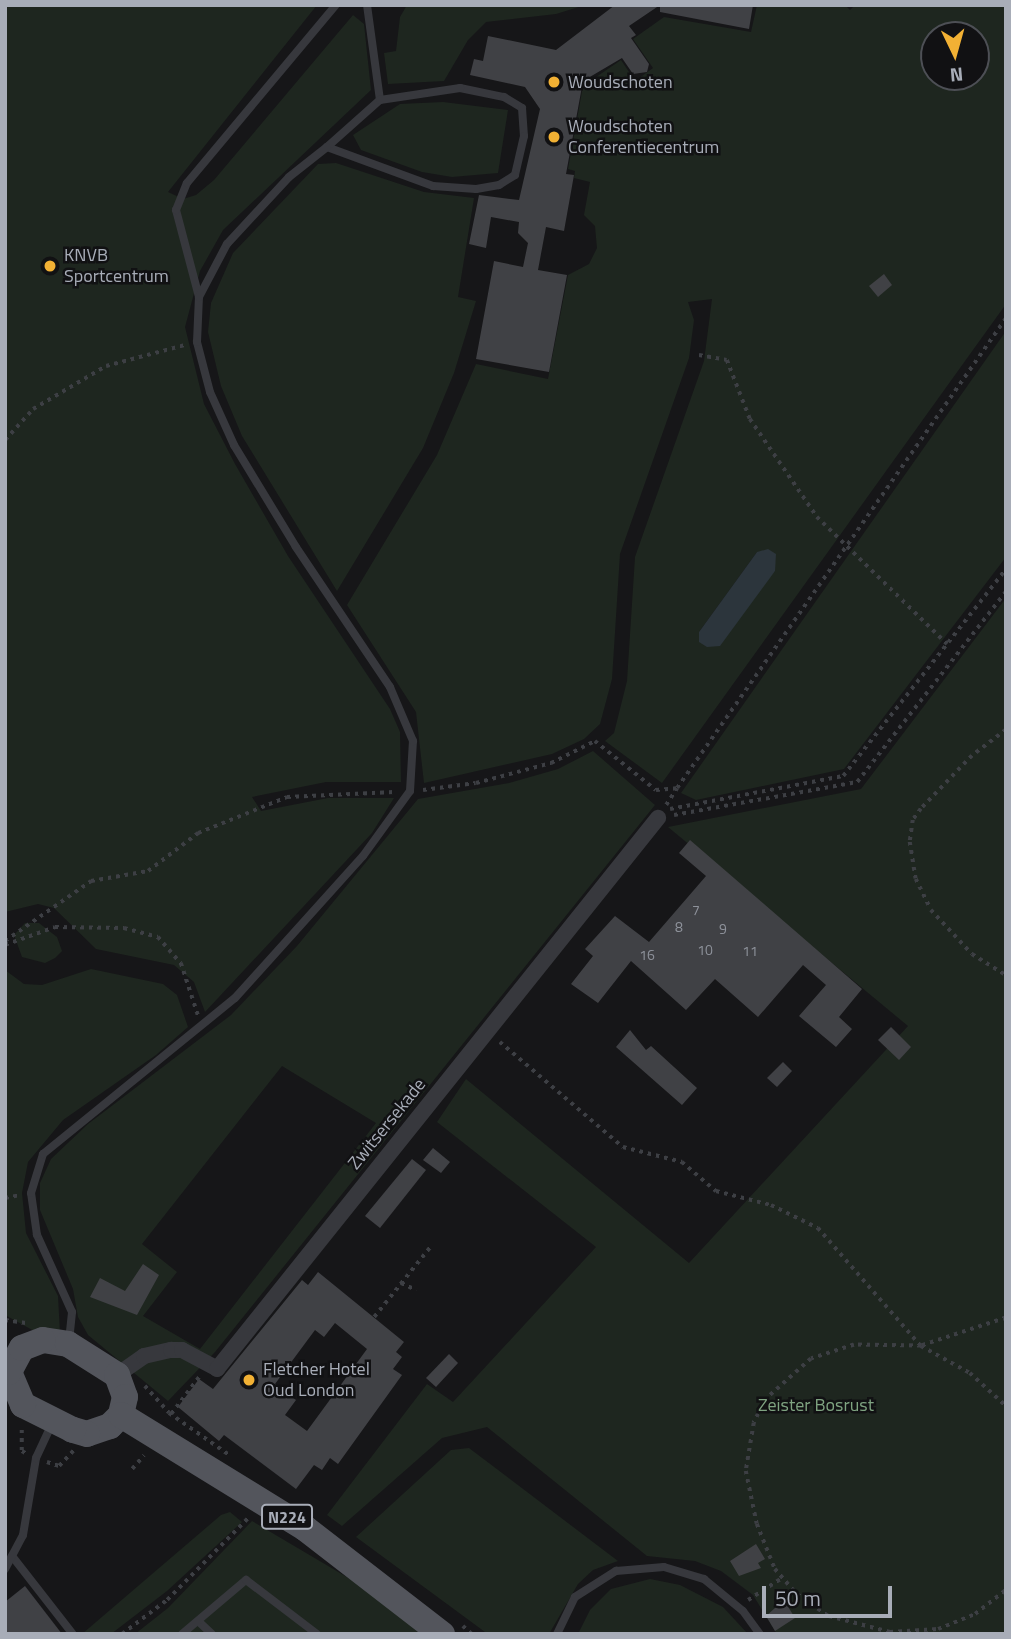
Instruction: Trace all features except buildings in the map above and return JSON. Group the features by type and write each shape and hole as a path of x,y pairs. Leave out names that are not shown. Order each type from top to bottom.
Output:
{"main road":[{"path":"43,1340 68,1344 123,1371 125,1397 121,1415 110,1426 87,1434 23,1405 16,1396 9,1372 10,1356 31,1343 43,1340"},
{"name":"N224","path":"121,1415 306,1529 442,1634"}],"street":[{"name":"Zwitsersekade","path":"217,1369 658,818"},
{"path":"123,1371 144,1356 182,1350 217,1369"}],"lane":[{"path":"68,1344 72,1312 37,1235 31,1193 43,1154 106,1100 202,1028 363,856 410,791 413,741 390,687 296,547 234,445 210,392 197,342 199,297 176,210 187,183 336,5"},
{"path":"369,6 380,100"},
{"path":"199,297 227,244 289,177 380,100 460,88 504,97 522,107 524,136 515,175 499,185 476,189 433,186 327,147"},
{"path":"5,1569 33,1494 36,1458 54,1421"},
{"path":"12,1556 72,1633"},
{"path":"557,1634 575,1597 616,1571 664,1567 704,1579 738,1607 760,1634"},
{"path":"182,1634 246,1580 317,1634"},
{"path":"198,1621 212,1634"}],"path":[{"path":"1006,318 845,543 663,810 843,776 1006,569"},
{"path":"5,440 33,409 106,366 197,342"},
{"path":"699,355 727,360 750,419 817,517 947,644"},
{"path":"658,818 857,782 1006,591"},
{"path":"1006,730 972,756 921,809 914,820 910,842 916,879 931,910 972,954 1006,975"},
{"path":"5,943 91,881 148,870 198,833 287,797 410,791 476,783 551,763 595,741 656,790 677,788"},
{"path":"5,943 55,927 124,928 158,937 181,963 202,1028"},
{"path":"487,1032 623,1147 682,1162 716,1191 771,1205 817,1228 921,1346 970,1373 1006,1406"},
{"path":"373,1317 431,1246"},
{"path":"401,1283 416,1290"},
{"path":"1006,1318 921,1346 854,1345 831,1351 794,1370 766,1399 754,1423 746,1471 757,1524 782,1578 811,1606 845,1623 890,1632 938,1632 975,1614 1006,1590"},
{"path":"171,1414 198,1377 217,1369"},
{"path":"123,1371 171,1414 234,1457"},
{"path":"132,1469 145,1453"},
{"path":"122,1634 167,1600 262,1501"},
{"path":"738,1607 782,1578"}],"green space":[{"path":"5,5 317,5 168,192 183,199 196,195 214,180 353,15 364,24 371,90 223,230 200,271 185,327 204,404 235,464 288,556 390,709 400,732 401,782 326,782 252,797 261,811 328,798 394,798 372,833 205,1012 194,982 174,965 96,949 54,908 38,904 5,912"},
{"path":"407,5 585,5 556,14 486,22 468,40 444,81 388,84 384,53 396,51 400,17"},
{"path":"757,5 845,5 850,10 855,5 1006,5 1006,304 662,783 605,741 614,733 627,681 635,557 704,361 712,299 688,302 694,320 689,358 620,554 612,679 600,724 584,739 552,754 424,783 416,712 347,605 437,455 476,364 548,379 568,275 589,264 597,248 595,226 584,215 590,182 574,178 575,171 568,169 583,86 621,60 635,81 653,68 633,39 664,17 751,32","holes":["757,552 775,571 699,632"]},
{"path":"443,102 508,110 498,173 452,177 422,172 361,150 353,135 400,104"},
{"path":"336,163 424,192 474,198 458,297 476,301 454,373 423,448 337,591 242,436 221,386 208,332 211,303 233,253 318,164"},
{"path":"1006,331 1006,557 844,769 696,800 681,793"},
{"name":"Zeister Bosrust","path":"1006,598 1006,1634 777,1634 753,1595 721,1571 695,1561 647,1556 487,1427 442,1438 342,1526 327,1515 427,1384 453,1402 596,1247 437,1122 466,1079 689,1263 908,1026 668,827 861,789"},
{"path":"593,751 655,805 215,1352 168,1401 88,1335 78,1317 73,1289 40,1210 40,1183 51,1159 88,1124 231,1015 297,946 418,799 509,783 558,769","holes":["282,1066 376,1123 200,1349 143,1316 177,1272 142,1244"]},
{"path":"25,923 39,923 57,937 62,951 45,963 22,957 14,935"},
{"path":"91,969 163,984 177,995 188,1027 156,1055 63,1120 28,1162 22,1193 26,1233 58,1296 60,1333 45,1337 5,1315 5,970 24,984 42,985"},
{"path":"469,1448 618,1561 593,1570 578,1584 549,1634 485,1632 356,1537 451,1450"},
{"path":"230,1512 242,1522 167,1591 111,1634 82,1634 221,1515"},
{"path":"252,1521 367,1589 423,1634 135,1634 168,1608"},
{"path":"650,1579 680,1585 723,1607 748,1634 578,1634 590,1610 611,1589"}],"shaded area":[{"path":"768,549 776,554 775,571 720,646 707,647 699,642 699,632 757,552"}],"place":[{"name":"Woudschoten","path":"554,82"},
{"name":"Woudschoten Conferentiecentrum","path":"554,137"},
{"name":"KNVB Sportcentrum","path":"50,266"},
{"name":"Fletcher Hotel Oud London","path":"249,1380"}]}
